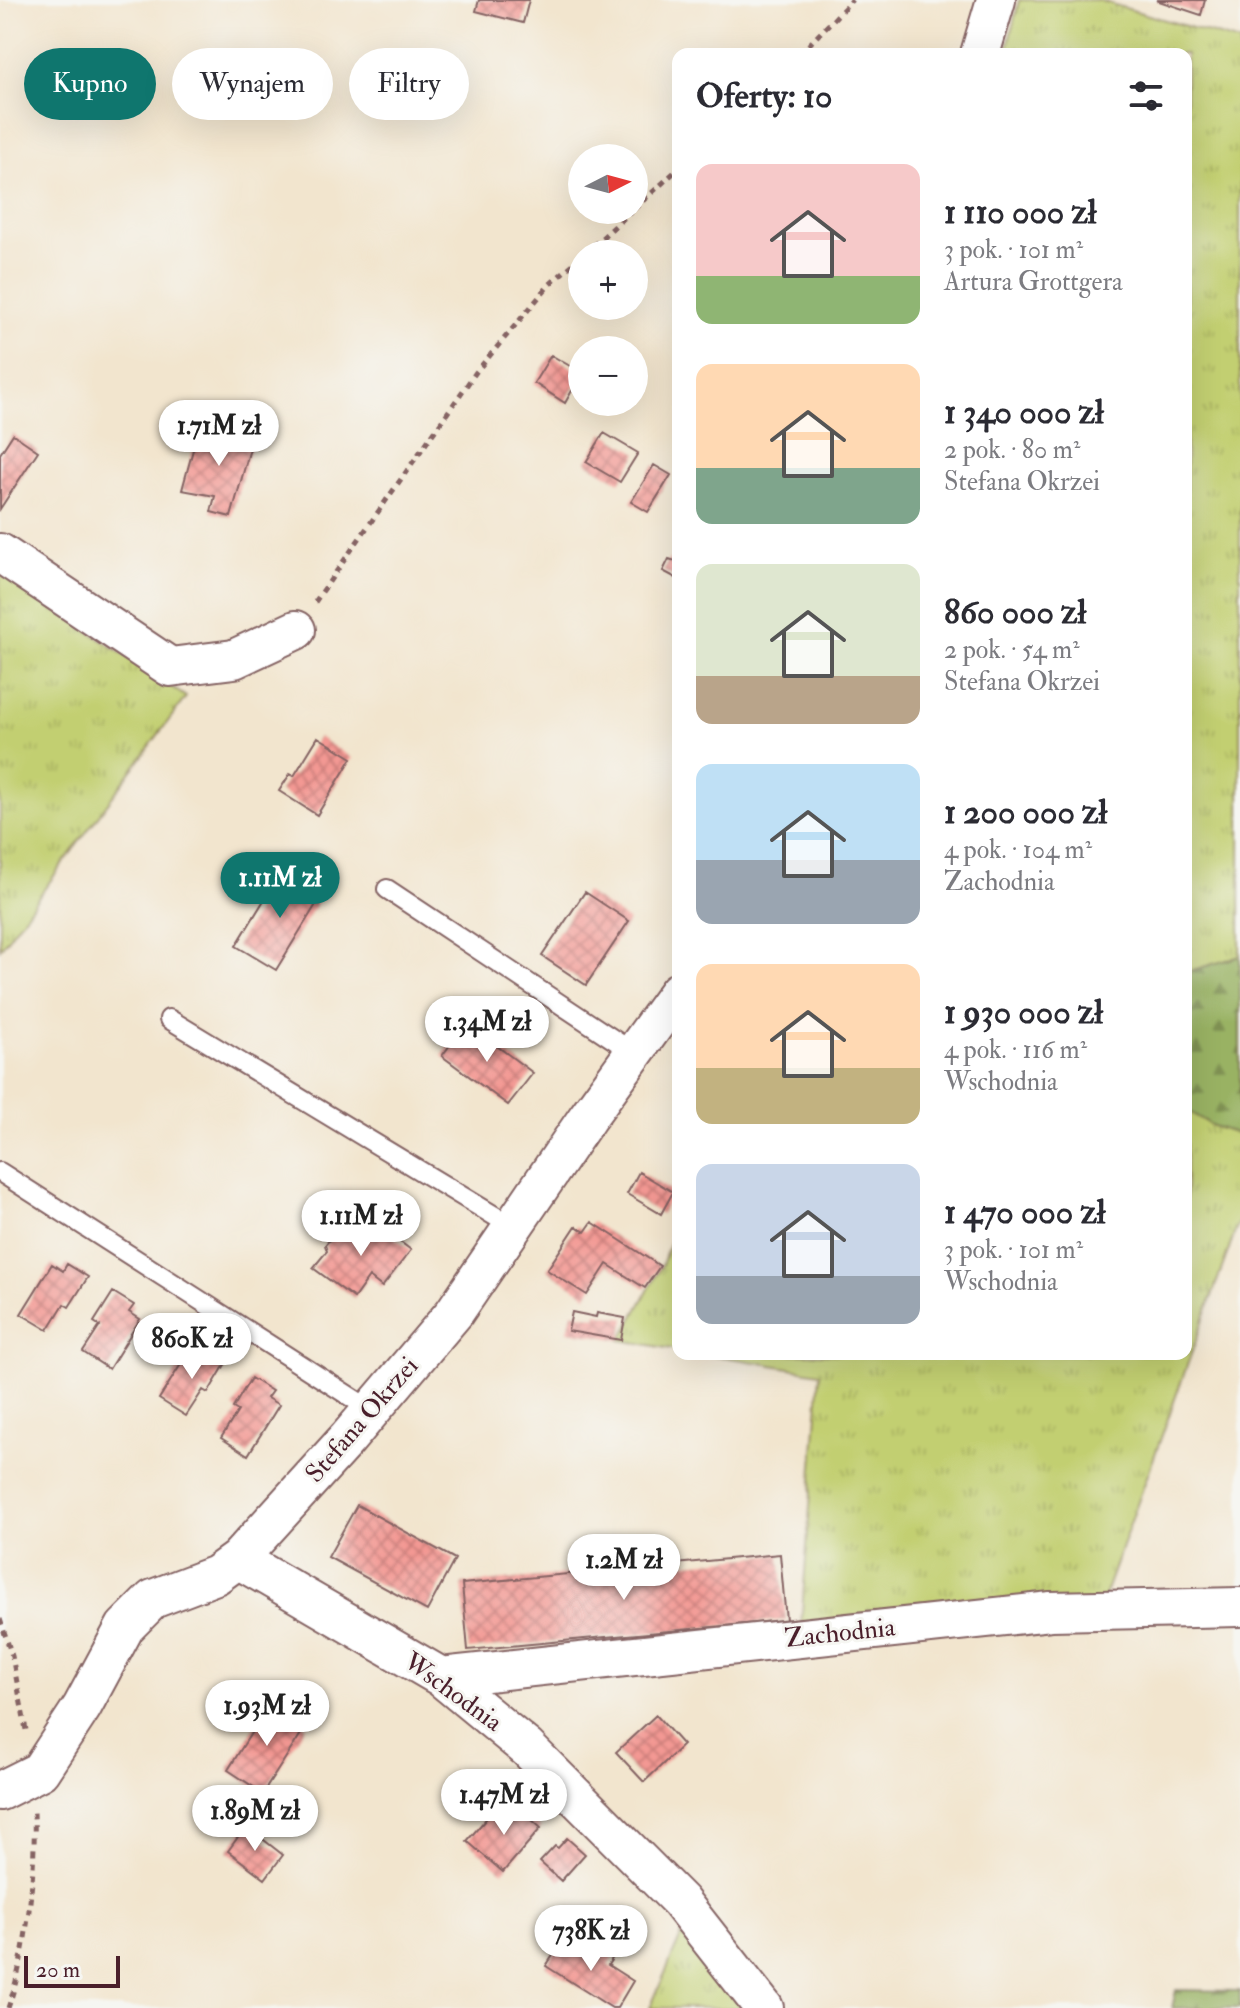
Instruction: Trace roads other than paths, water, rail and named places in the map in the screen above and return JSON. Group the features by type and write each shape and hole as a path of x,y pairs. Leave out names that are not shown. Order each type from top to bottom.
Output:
{"street":[{"path":"982,48 996,0"},
{"path":"0,553 170,667 234,659 296,630"},
{"name":"Stefana Okrzei","path":"0,1791 40,1771 82,1707 125,1627 153,1599 216,1575 238,1559 454,1313 672,1000"},
{"name":"Wschodnia","path":"238,1559 441,1677 527,1748 680,1901 764,2008"},
{"name":"Zachodnia","path":"441,1677 1051,1611 1240,1607"}],"lane":[{"path":"387,889 634,1053"},
{"path":"169,1019 513,1227"},
{"path":"0,1172 371,1410"}]}
